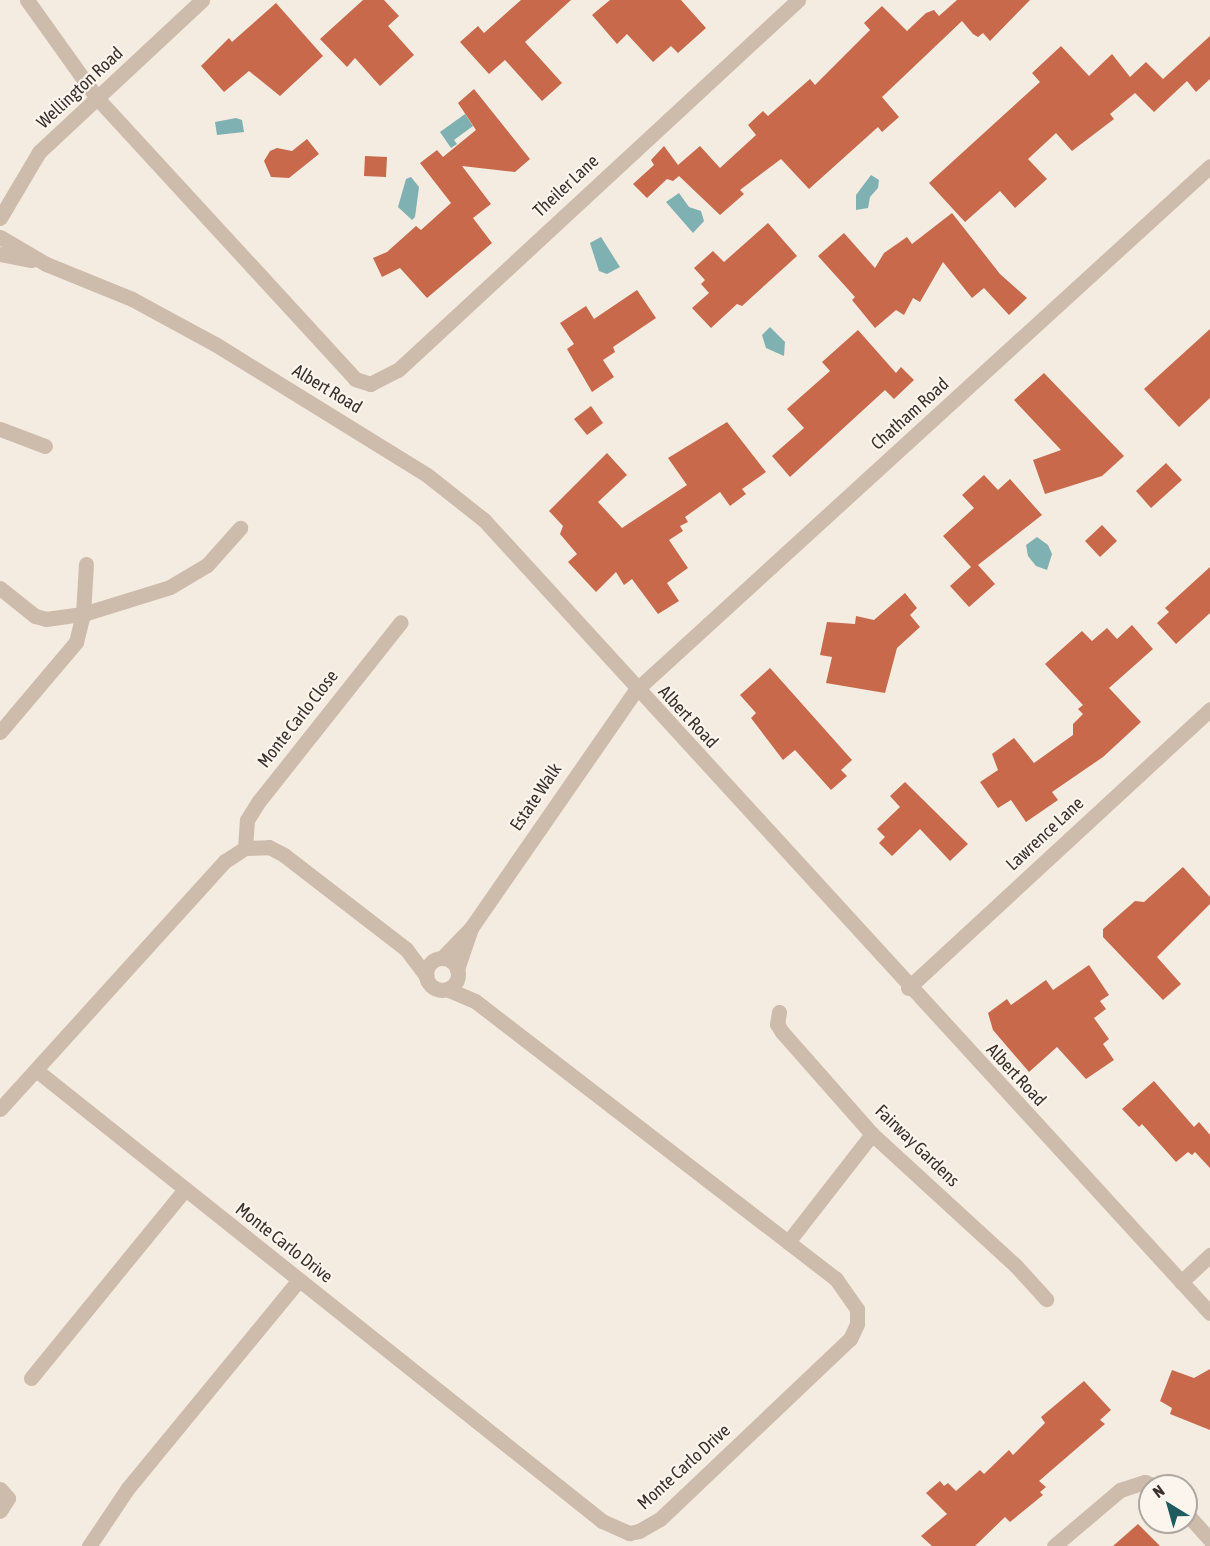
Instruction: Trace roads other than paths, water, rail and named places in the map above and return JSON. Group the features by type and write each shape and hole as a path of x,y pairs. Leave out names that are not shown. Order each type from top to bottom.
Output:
{"street":[{"name":"Albert Road","path":"27,0 98,98 355,379"},
{"name":"Wellington Road","path":"0,218 34,158 202,0"},
{"name":"Theiler Lane","path":"355,379 375,383 398,370 798,0"},
{"name":"Chatham Road","path":"636,690 1210,166"},
{"name":"Albert Road","path":"0,237 46,264 132,300 215,344 427,475 483,520 636,690 765,827 908,988 1210,1313"},
{"name":"Albert Road","path":"0,254 46,264"},
{"path":"0,429 45,446"},
{"path":"0,588 35,616 46,619 83,614 170,587 207,565 240,528"},
{"path":"0,732 67,656 76,642 83,614 86,564"},
{"name":"Monte Carlo Close","path":"244,848 247,820 259,801 401,622"},
{"name":"Estate Walk","path":"439,959 471,928 636,690"},
{"name":"Lawrence Lane","path":"908,988 1210,709"},
{"path":"0,1109 225,861 244,848 268,847 285,855 406,949 433,987 447,989 455,983 458,971 439,959 406,949"},
{"name":"Estate Walk","path":"458,971 471,928"},
{"path":"426,976 429,966 439,959"},
{"name":"Monte Carlo Drive","path":"458,971 475,1001"},
{"name":"Monte Carlo Drive","path":"36,1070 602,1521 629,1533 660,1519 855,1331 857,1309 846,1288 788,1242 475,1001 447,989"},
{"name":"Fairway Gardens","path":"779,1011 777,1024 782,1032 872,1134 1016,1266 1046,1299"},
{"path":"788,1242 872,1134"},
{"path":"31,1378 185,1189"},
{"path":"1181,1282 1210,1255"},
{"path":"89,1546 128,1488 299,1280"},
{"path":"1054,1546 1120,1490 1138,1484"},
{"path":"0,1489 8,1498 0,1511"},
{"path":"1198,1526 1210,1540"}],"water":[{"path":"465,114 473,126 454,140 457,144 451,148 440,132"},
{"path":"236,118 242,120 244,132 217,135 215,122"},
{"path":"871,175 879,180 878,188 870,197 868,208 856,210 856,195"},
{"path":"411,177 419,187 415,217 412,220 398,207 406,179"},
{"path":"679,193 689,207 701,211 704,221 693,233 666,202"},
{"path":"601,237 620,267 607,274 599,271 590,243"},
{"path":"770,327 785,342 784,356 766,348 762,335"},
{"path":"1037,537 1048,545 1052,554 1047,570 1036,566 1028,556 1026,545"}]}
